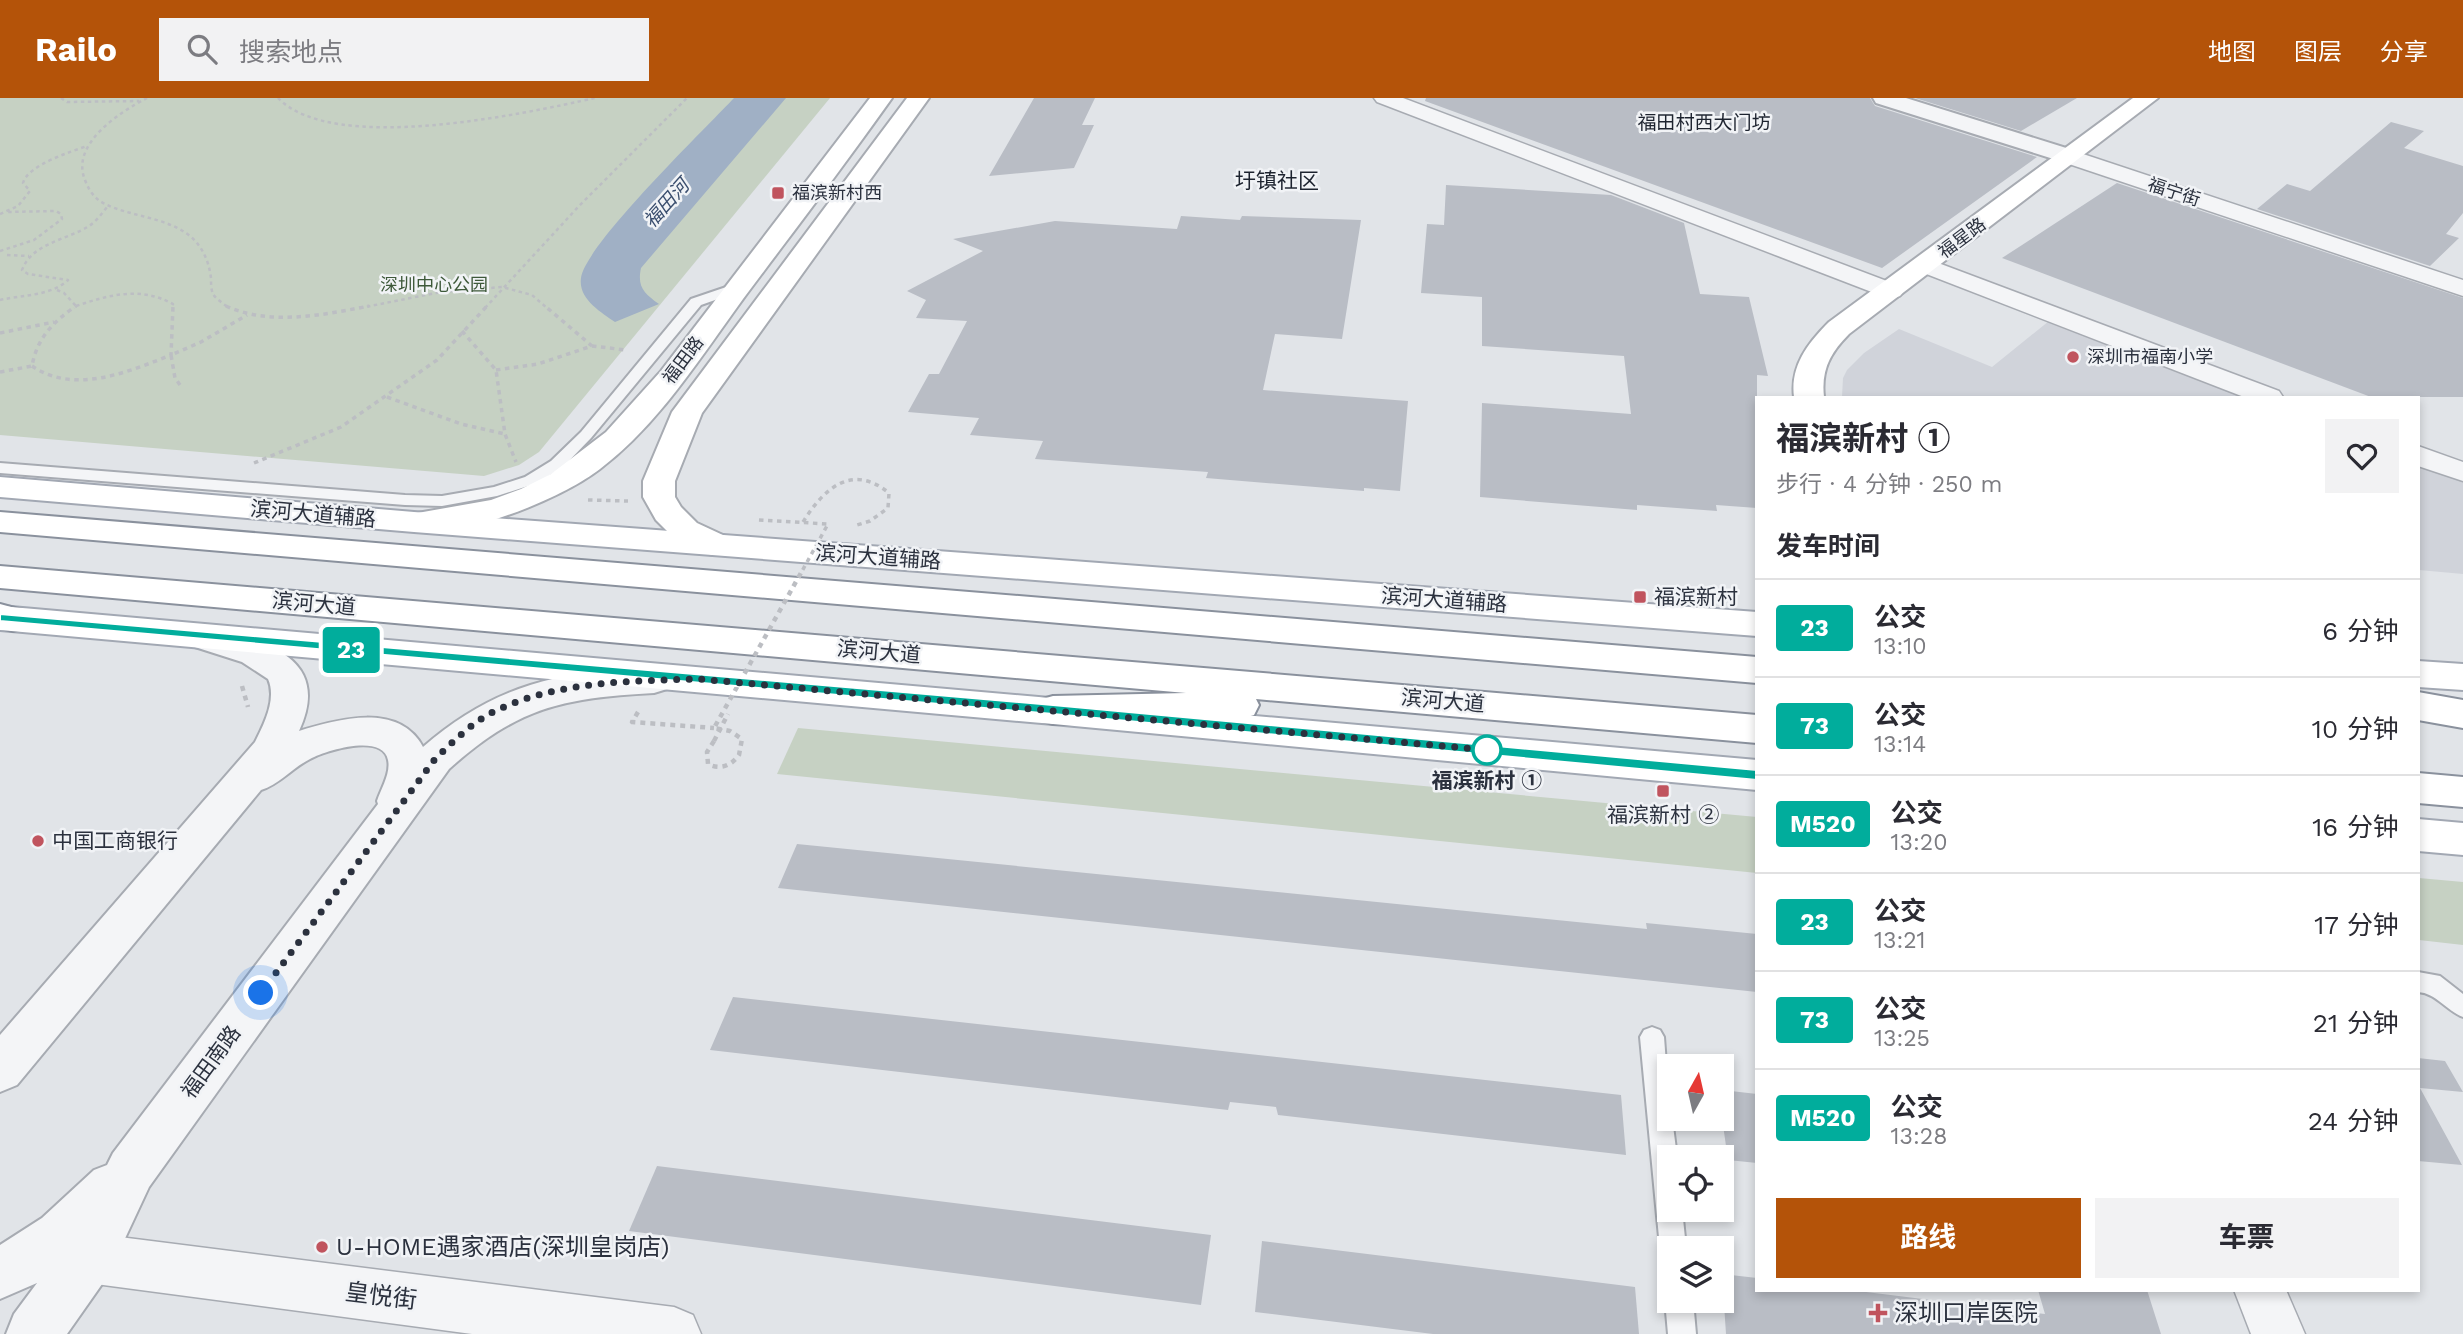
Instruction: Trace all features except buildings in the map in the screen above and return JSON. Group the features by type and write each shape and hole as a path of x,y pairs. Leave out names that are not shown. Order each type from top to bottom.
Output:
{"main road":[{"name":"福田路","path":"414,522 459,518 517,504 548,490 593,460 638,418 881,98"},
{"name":"福田路","path":"713,544 685,530 668,513 659,497 659,481 687,412 918,98"},
{"name":"福星路","path":"1809,396 1811,364 1826,340 2071,158 2147,98"},
{"name":"滨河大道辅路","path":"0,487 414,522 1755,624"},
{"path":"0,522 1755,670"},
{"name":"滨河大道","path":"0,577 1755,729"},
{"path":"4,618 1755,775"},
{"path":"2420,674 2463,677"},
{"path":"1053,710 1428,700"},
{"path":"2420,706 2463,714"},
{"path":"2420,726 2463,730"},
{"path":"2420,788 2463,792"},
{"path":"2420,835 2463,839"}],"street":[{"path":"1384,98 1891,291"},
{"name":"福宁街","path":"1884,98 2463,288"},
{"path":"1925,265 2266,396"},
{"path":"2420,456 2463,472"},
{"path":"0,1070 271,750 286,722 291,697 288,678 278,664 256,652 208,638"},
{"name":"福田南路","path":"34,1334 88,1258 131,1170 391,816 435,759 461,733 492,713 533,696 624,681 698,679"},
{"path":"229,801 276,761 299,747 350,731 374,732 393,738 404,748 408,762 406,777 391,816"},
{"path":"0,1272 41,1251 75,1225 131,1170"},
{"name":"皇悦街","path":"88,1258 556,1327 674,1334"},
{"path":"2261,1292 2278,1334"}],"lane":[{"path":"0,468 405,500 442,501 497,491 531,480 558,464 573,450 696,302 737,287"},
{"path":"2420,982 2432,983 2463,1007"},
{"path":"1652,1037 1672,1236"},
{"path":"1680,1313 1682,1334"}],"path":[{"path":"61,98 67,102 140,101"},
{"path":"0,215 27,198 30,191 23,183 29,173 59,155 88,146 120,115 147,98"},
{"path":"278,98 295,113 314,119 390,126 463,121 595,98"},
{"path":"248,464 268,459 341,427 437,360 502,287 687,98"},
{"path":"88,146 81,170 96,198 108,206 185,232 196,239 209,262 213,294 227,307 248,314 278,318 307,316 441,292 502,287 532,295 592,346 538,364 496,370"},
{"path":"57,290 68,280 28,274 22,270 23,264 29,257 88,227 108,206"},
{"path":"0,251 52,230 62,219 61,214 47,211 6,212"},
{"path":"0,258 13,248"},
{"path":"7,255 29,257"},
{"path":"0,300 33,292 57,290 64,293 76,306"},
{"path":"32,366 39,339 55,321 76,306 116,294 142,292 160,295 173,304 170,323 171,355 174,378 180,385"},
{"path":"32,366 52,378 75,381 120,373 201,342 248,314"},
{"path":"0,333 55,321"},
{"path":"462,331 496,370 505,434 520,473"},
{"path":"0,372 32,366"},
{"path":"386,397 461,424 505,434"},
{"path":"801,526 817,499 830,488 849,481 873,483 889,493 888,508 880,515 858,525 845,526"},
{"path":"576,499 630,501"},
{"path":"759,520 836,525"},
{"path":"714,728 828,524"},
{"path":"238,681 244,688 248,715"},
{"path":"632,722 714,728 730,731 742,739 743,749 735,761 716,768 708,764 707,752 714,741 728,714"}],"shaded area":[{"name":"深圳市福南小学","path":"2049,321 2242,396 1842,396 1843,378 1847,370 1864,353 1899,329 1992,367"},
{"path":"2420,466 2463,482 2463,574 2420,570"}],"green space":[{"name":"深圳中心公园","path":"0,98 830,98 539,452 519,465 484,476 0,435"},
{"path":"798,728 1755,817 1755,873 777,774"},
{"path":"2420,878 2463,882 2463,945 2420,940"}],"water":[{"name":"福田河","path":"734,98 786,98 641,268 640,280 643,289 659,304 615,322 592,304 583,292 581,278 588,262 624,214"}],"bus line":[{"name":"23","path":"0,618 1755,775"}],"place":[{"name":"福滨新村西","path":"778,193"},
{"name":"深圳市福南小学","path":"2073,357"},
{"name":"福滨新村","path":"1640,597"},
{"name":"福滨新村 ①","path":"1487,750"},
{"name":"福滨新村 ②","path":"1663,791"},
{"name":"中国工商银行","path":"38,841"},
{"name":"U-HOME遇家酒店(深圳皇岗店)","path":"322,1247"},
{"name":"深圳口岸医院","path":"1878,1313"}],"district":[{"name":"福田村西大门坊","path":"1704,122"},
{"name":"圩镇社区","path":"1277,181"}],"route":[{"path":"261,993 391,816 435,759 461,733 492,713 533,696 576,687 624,681 698,679 1487,750"}]}
